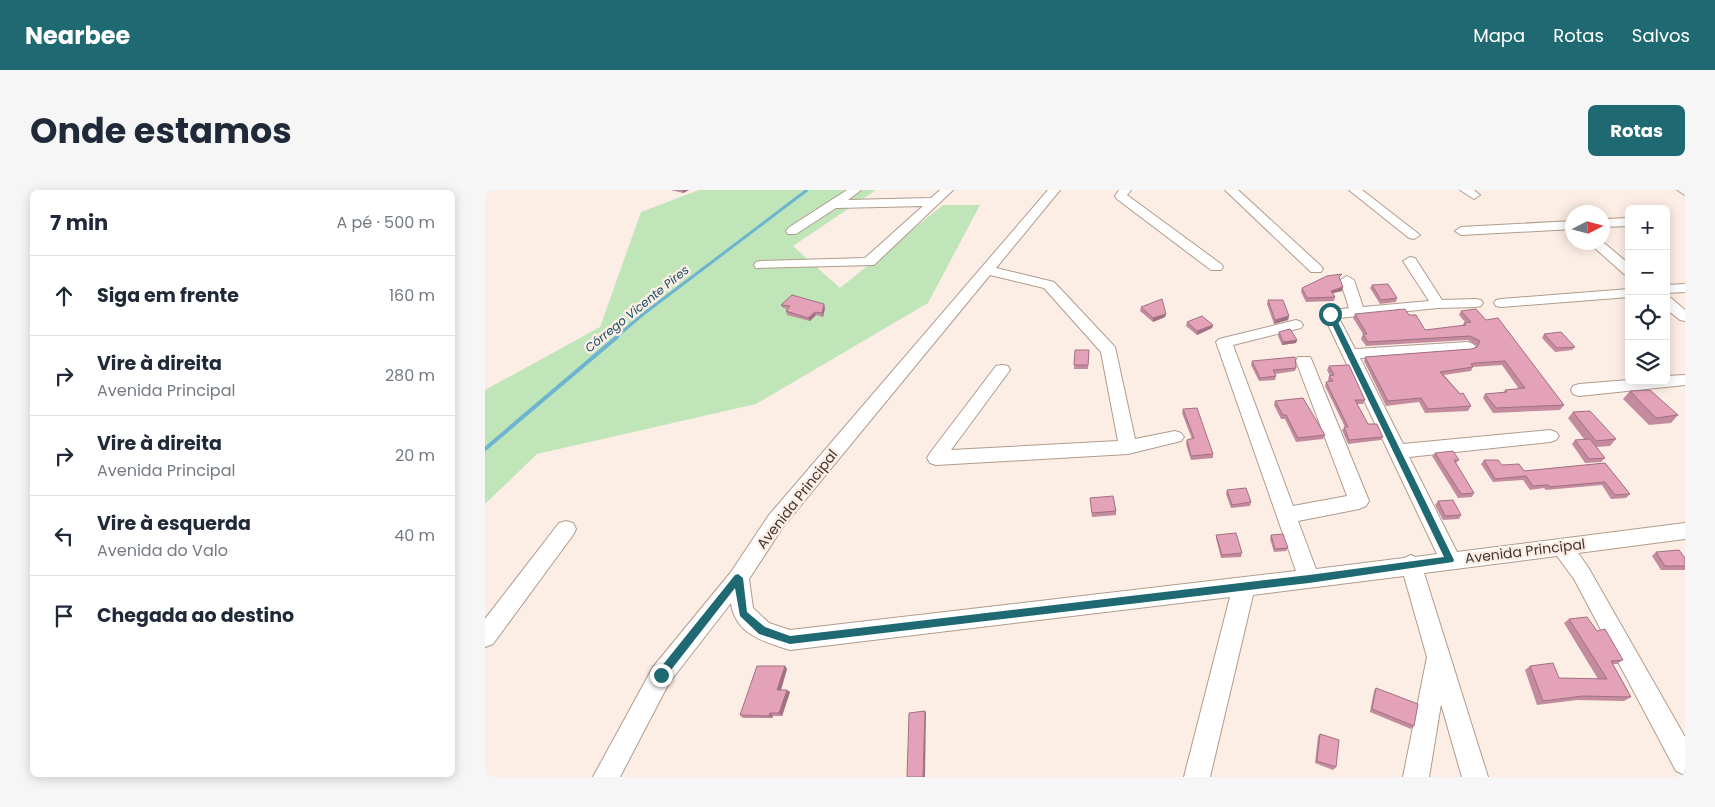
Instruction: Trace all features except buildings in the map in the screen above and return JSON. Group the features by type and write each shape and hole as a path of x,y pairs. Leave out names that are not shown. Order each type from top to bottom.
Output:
{"street":[{"path":"792,232 855,190"},
{"path":"761,265 869,262 947,190"},
{"name":"Avenida Principal","path":"1054,190 776,521 738,578 743,614 762,631 790,640 1309,579 1411,564 1685,531"},
{"path":"1125,190 1121,196 1216,267"},
{"path":"1231,190 1316,269"},
{"path":"1355,190 1414,235"},
{"path":"833,204 934,202"},
{"path":"1610,223 1625,222"},
{"path":"1461,231 1565,225"},
{"path":"1604,250 1625,268"},
{"path":"1410,261 1438,304"},
{"path":"986,270 1049,285 1109,351 1127,447"},
{"path":"1347,280 1357,310"},
{"path":"1670,289 1685,288"},
{"path":"1501,303 1625,292"},
{"path":"1450,560 1330,314 1357,310 1476,303"},
{"path":"1670,304 1685,317"},
{"path":"1296,325 1224,342 1309,579"},
{"path":"1350,354 1468,347"},
{"path":"1287,515 1359,501 1304,361"},
{"path":"1002,370 936,458 1127,447 1175,437"},
{"path":"1579,390 1685,380"},
{"path":"1398,452 1550,436"},
{"path":"485,637 566,529"},
{"path":"1562,546 1581,573 1685,762"},
{"path":"1411,564 1475,777"},
{"path":"606,777 661,675 738,578"},
{"path":"1197,777 1244,586"},
{"path":"1416,777 1438,658"}],"green space":[{"path":"699,190 876,190 793,246 840,288 943,205 980,205 928,303 756,404 537,454 485,504 485,390 600,327 641,212"}],"waterway":[{"name":"Córrego Vicente Pires","path":"615,338 642,315 807,190"},
{"name":"Córrego Vicente Pires","path":"485,449 617,337"}],"route":[{"path":"661,675 738,578 743,614 762,631 790,640 1309,579 1450,560 1330,314"}]}
